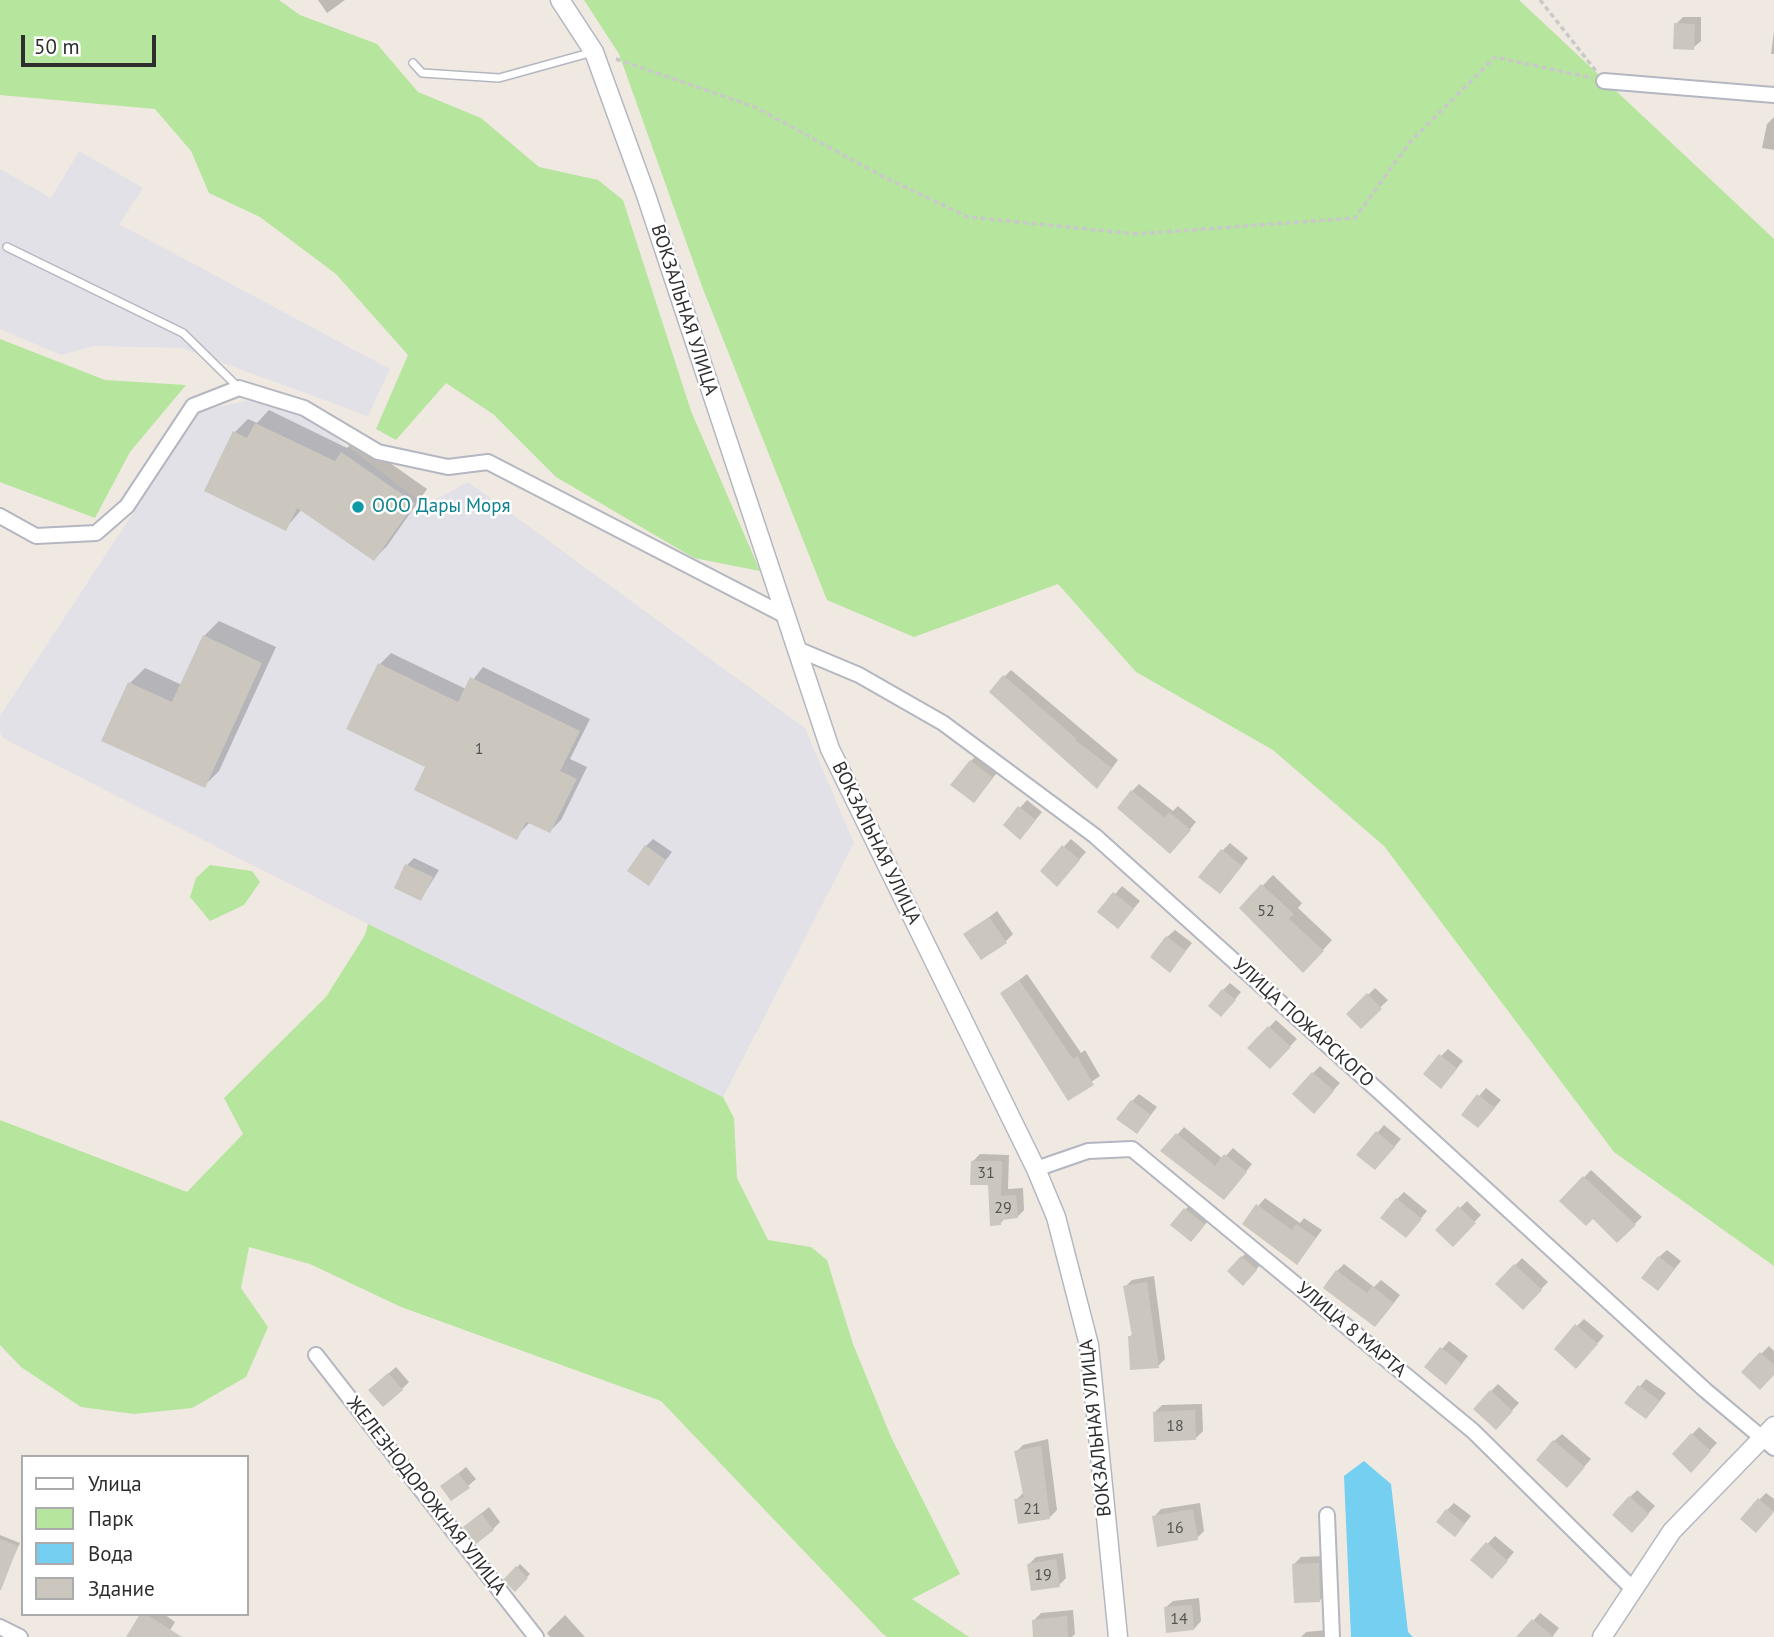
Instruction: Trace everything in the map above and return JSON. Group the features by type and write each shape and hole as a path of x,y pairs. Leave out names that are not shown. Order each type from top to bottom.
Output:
{"street":[{"name":"ВОКЗАЛЬНАЯ УЛИЦА","path":"561,0 594,52 646,195 830,749 1036,1169 1056,1217 1089,1345 1118,1637"},
{"path":"1604,80 1774,95"},
{"path":"0,516 36,536 96,533 127,506 193,406 239,388 304,408 378,452 448,467 488,462 786,616"},
{"name":"УЛИЦА ПОЖАРСКОГО","path":"797,649 859,675 943,723 1095,836 1373,1085 1705,1390 1770,1437"},
{"name":"УЛИЦА 8 МАРТА","path":"1036,1169 1088,1151 1132,1149 1473,1431 1633,1589"},
{"name":"ЖЕЛЕЗНОДОРОЖНАЯ УЛИЦА","path":"316,1355 536,1637"},
{"path":"1602,1637 1672,1531 1770,1437"},
{"path":"1327,1515 1332,1637"},
{"path":"0,1627 20,1637"}],"lane":[{"path":"413,63 422,73 499,78 594,52"},
{"path":"7,247 183,333 239,388"}],"path":[{"path":"1540,0 1604,80"},
{"path":"594,52 755,107 882,176 968,217 1136,234 1356,218 1410,142 1495,57 1604,80"}],"shaded area":[{"path":"79,151 143,188 119,224 390,369 368,416 182,348 94,346 61,355 0,329 0,169 51,198"},
{"path":"249,400 307,416 425,505 468,482 805,728 854,843 723,1097 368,924 3,738 0,732 0,716 200,411"}],"green space":[{"path":"0,0 279,0 300,15 377,44 418,92 481,118 539,167 598,180 623,200 691,411 760,571 694,558 556,477 493,414 446,383 396,440 376,429 408,355 336,274 260,217 209,193 191,151 155,109 0,95"},
{"path":"584,0 1519,0 1774,239 1774,1266 1614,1152 1384,846 1273,750 1136,672 1058,584 914,637 827,600 703,289 619,54"},
{"path":"0,339 105,380 186,385 130,452 95,518 0,482"},
{"path":"210,865 252,871 260,882 244,905 210,921 190,897 196,878"},
{"path":"368,924 723,1097 734,1118 737,1178 768,1240 811,1247 827,1260 853,1344 891,1437 960,1574 912,1599 969,1637 887,1637 661,1401 401,1307 310,1264 249,1247 241,1288 268,1327 246,1377 192,1408 134,1414 81,1407 21,1367 0,1345 0,1120 187,1192 243,1134 224,1098 326,997 365,935"}],"water":[{"path":"1364,1461 1391,1484 1408,1632 1413,1637 1351,1637 1344,1476"}],"building":[{"path":"1674,23 1695,24 1694,50 1673,49"},
{"path":"255,423 335,461 341,452 415,503 374,561 297,508 286,531 204,491 233,431 247,438"},
{"path":"203,635 262,663 205,788 101,741 128,682 172,702"},
{"path":"378,663 458,702 470,677 580,731 560,771 577,779 550,833 526,822 517,840 414,790 425,767 346,729"},
{"path":"1003,675 1077,739 1075,740 1112,768 1097,789 989,692"},
{"path":"970,760 993,778 974,803 950,785"},
{"path":"1131,790 1165,818 1169,812 1191,830 1170,854 1117,808"},
{"path":"1018,806 1036,820 1020,840 1003,825"},
{"path":"645,845 666,860 649,886 627,871"},
{"path":"1062,845 1080,860 1057,887 1040,871"},
{"path":"1221,849 1242,866 1220,894 1198,877"},
{"path":"405,864 433,877 421,901 394,888"},
{"path":"1261,884 1294,914 1289,919 1324,951 1303,973 1239,908"},
{"path":"1113,892 1134,909 1118,929 1097,912"},
{"path":"989,917 1007,943 981,960 963,934"},
{"path":"1166,936 1186,951 1170,973 1150,957"},
{"path":"1019,980 1073,1059 1077,1056 1094,1085 1068,1101 1000,993"},
{"path":"1222,989 1236,1000 1221,1017 1208,1006"},
{"path":"1367,993 1382,1009 1361,1029 1346,1014"},
{"path":"1268,1026 1291,1047 1270,1069 1247,1048"},
{"path":"1439,1054 1457,1069 1441,1089 1423,1074"},
{"path":"1312,1072 1334,1091 1314,1114 1292,1094"},
{"path":"1477,1094 1495,1108 1478,1128 1461,1115"},
{"path":"1131,1100 1151,1115 1137,1134 1116,1119"},
{"path":"1376,1131 1395,1147 1375,1170 1356,1155"},
{"path":"1176,1133 1215,1166 1224,1154 1247,1172 1224,1200 1160,1151"},
{"path":"971,1161 1002,1161 1001,1196 1016,1195 1018,1218 1001,1220 1001,1225 990,1226 988,1185 970,1185"},
{"path":"1583,1176 1636,1225 1617,1243 1593,1219 1586,1226 1559,1201"},
{"path":"1396,1198 1422,1219 1406,1238 1380,1218"},
{"path":"1256,1204 1292,1230 1296,1224 1316,1238 1297,1265 1242,1224"},
{"path":"1458,1206 1476,1223 1453,1247 1435,1230"},
{"path":"1184,1208 1205,1225 1191,1242 1170,1225"},
{"path":"1241,1256 1257,1270 1243,1286 1227,1271"},
{"path":"1658,1256 1675,1269 1658,1291 1641,1278"},
{"path":"1514,1264 1542,1290 1523,1310 1495,1284"},
{"path":"1336,1270 1367,1293 1372,1286 1394,1303 1375,1327 1323,1288"},
{"path":"1147,1282 1159,1368 1130,1370 1128,1336 1132,1336 1123,1286"},
{"path":"1575,1324 1598,1344 1576,1369 1554,1349"},
{"path":"1440,1347 1462,1364 1446,1385 1424,1367"},
{"path":"1760,1352 1774,1365 1774,1375 1760,1390 1741,1372"},
{"path":"388,1373 403,1390 383,1407 368,1390"},
{"path":"1638,1385 1660,1401 1646,1419 1624,1403"},
{"path":"1490,1390 1513,1411 1496,1430 1473,1409"},
{"path":"1195,1410 1196,1440 1154,1442 1153,1412"},
{"path":"1691,1433 1711,1451 1691,1473 1672,1454"},
{"path":"1553,1440 1585,1467 1567,1488 1536,1460"},
{"path":"1041,1446 1050,1519 1018,1524 1014,1499 1024,1498 1014,1451"},
{"path":"458,1473 470,1488 451,1501 440,1486"},
{"path":"1629,1496 1649,1514 1632,1533 1612,1515"},
{"path":"1758,1498 1774,1512 1756,1533 1740,1519"},
{"path":"1193,1509 1198,1540 1157,1547 1152,1516"},
{"path":"1446,1509 1465,1524 1455,1537 1436,1522"},
{"path":"481,1513 494,1530 476,1544 463,1527"},
{"path":"0,1539 18,1546 1,1590 0,1590"},
{"path":"1486,1542 1508,1561 1492,1579 1470,1560"},
{"path":"1056,1559 1060,1587 1031,1591 1027,1564"},
{"path":"1319,1563 1320,1602 1294,1603 1292,1564"},
{"path":"516,1566 528,1578 515,1592 503,1580"},
{"path":"1192,1605 1194,1630 1166,1633 1164,1607"},
{"path":"139,1616 149,1616 182,1637 126,1637"},
{"path":"1067,1616 1068,1637 1033,1637 1032,1620"},
{"path":"1532,1619 1554,1637 1516,1637"}],"place":[{"name":"ООО Дары Моря","path":"358,507"}]}
